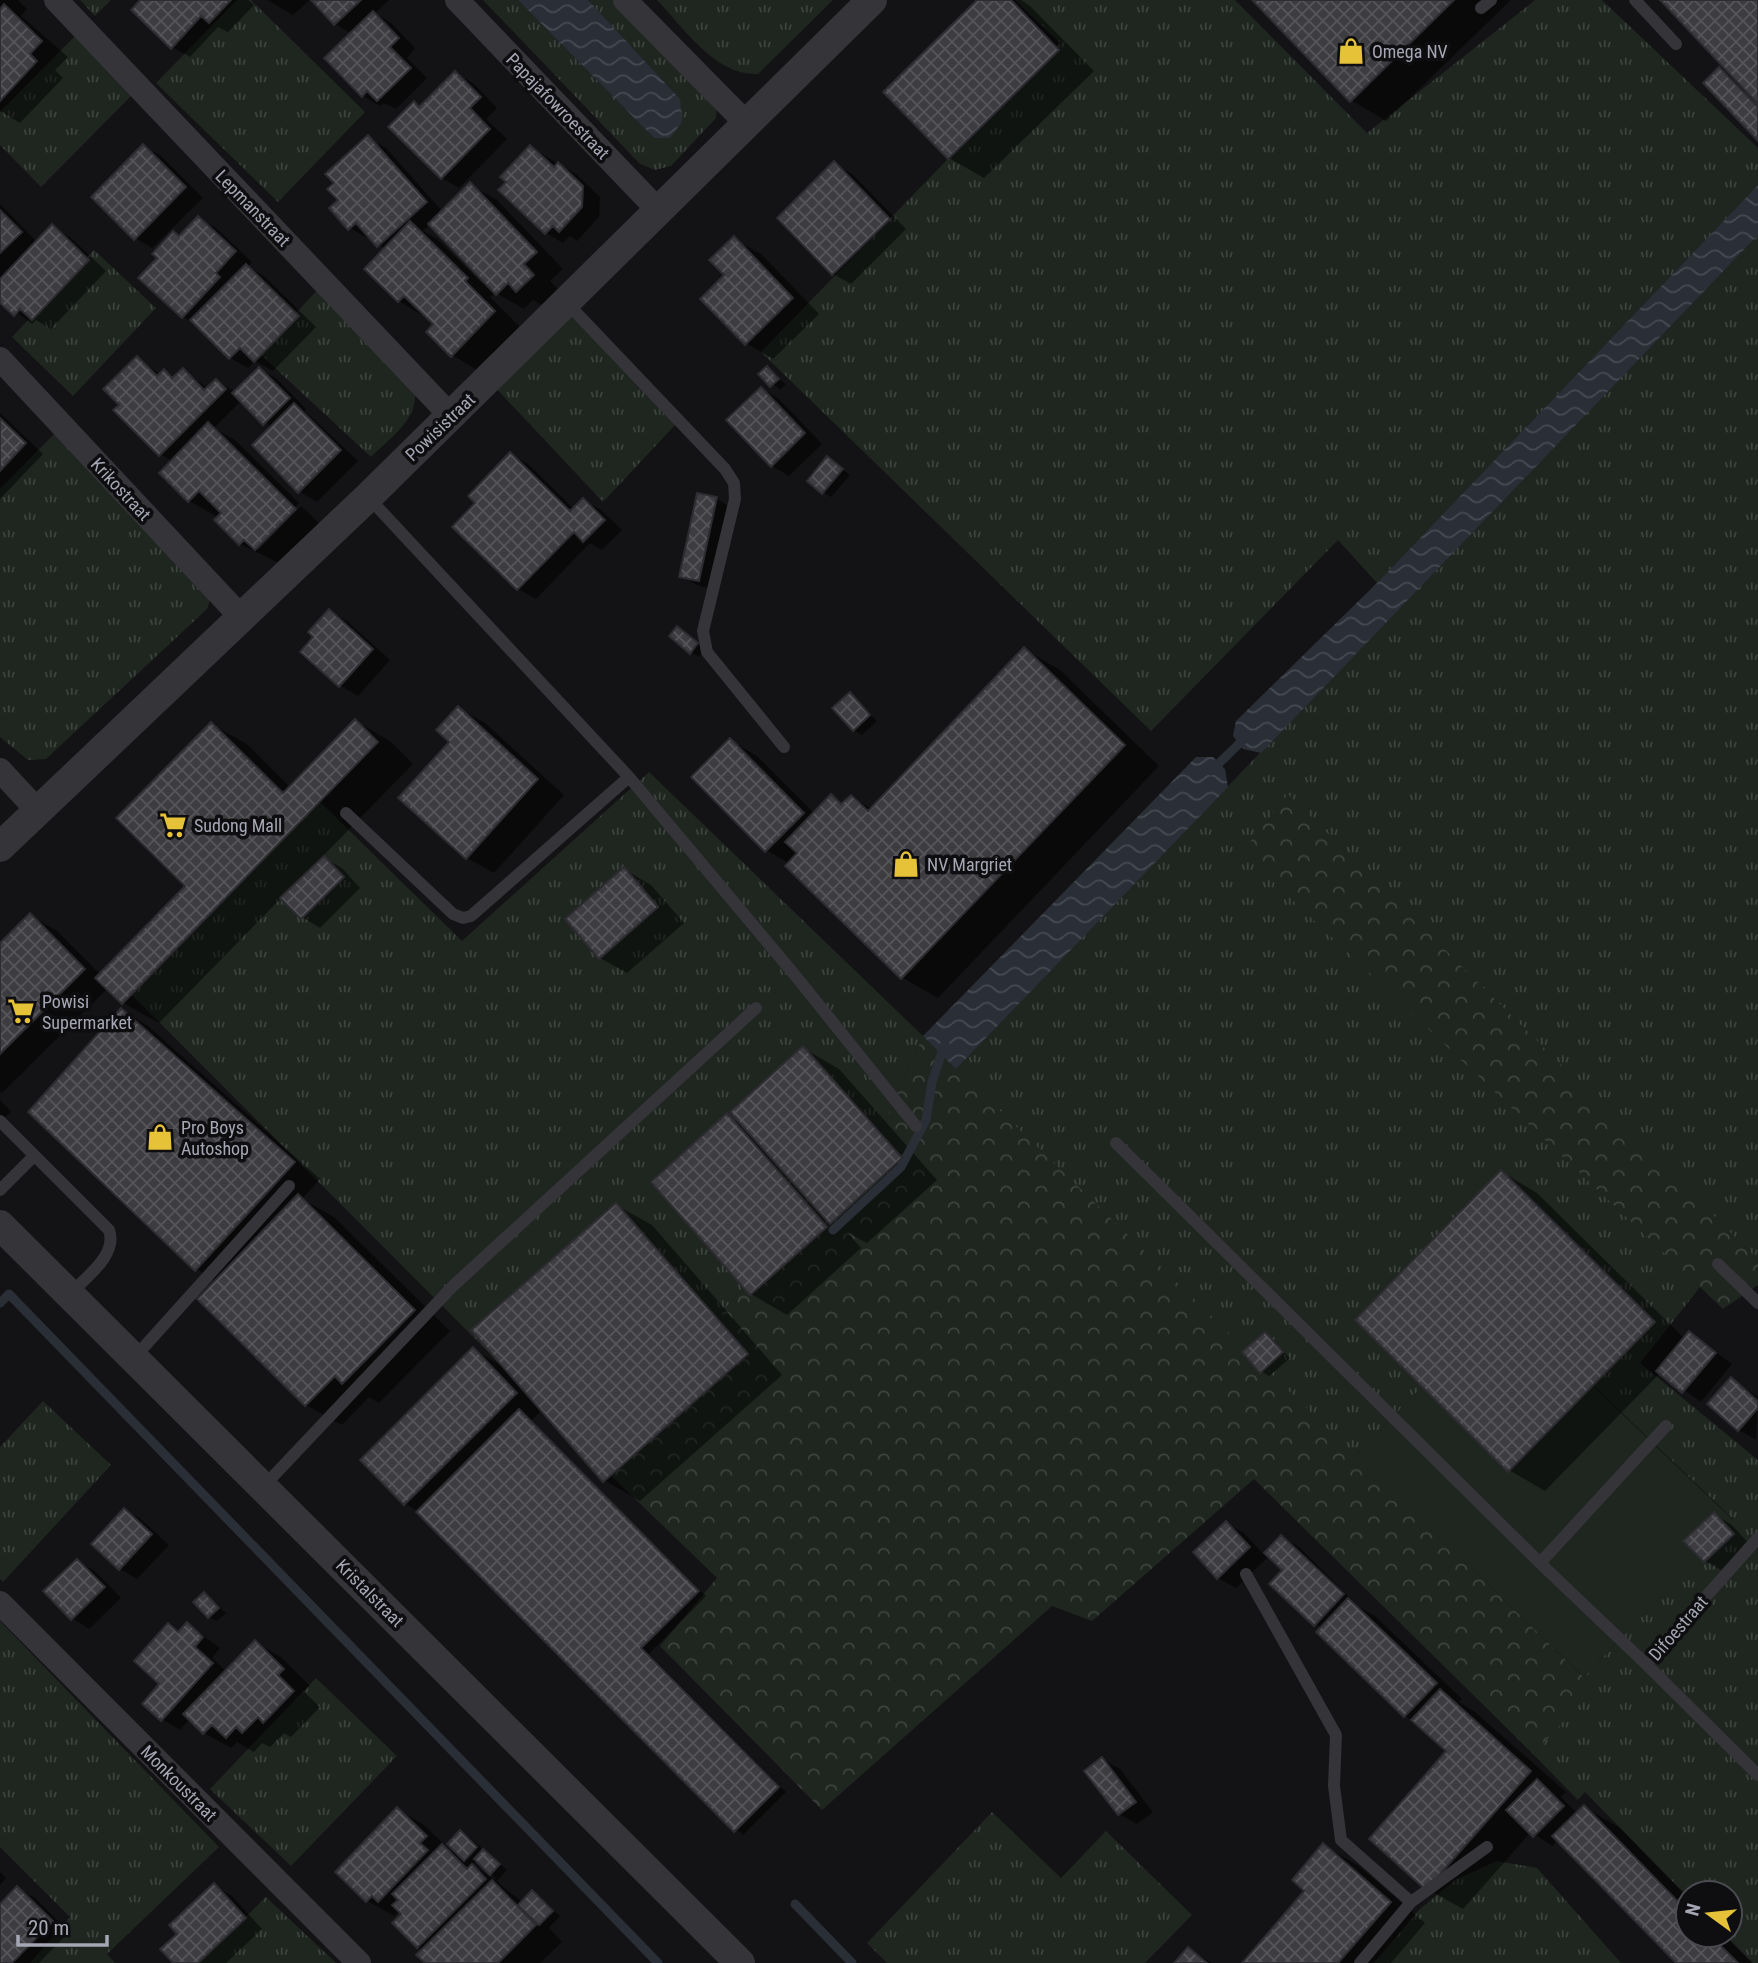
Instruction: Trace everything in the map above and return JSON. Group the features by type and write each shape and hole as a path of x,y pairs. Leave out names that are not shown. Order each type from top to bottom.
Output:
{"street":[{"name":"Lepmanstraat","path":"56,0 451,416"},
{"name":"Papajafowroestraat","path":"457,0 659,211"},
{"path":"625,0 748,125"},
{"name":"Powisistraat","path":"0,847 368,497 872,0"},
{"name":"Krikostraat","path":"0,359 242,618"},
{"path":"0,770 37,810"},
{"name":"Kristalstraat","path":"2,1232 70,1294 740,1963"},
{"name":"Monkoustraat","path":"0,1603 359,1963"}],"lane":[{"path":"1635,0 1676,44"},
{"path":"566,303 725,469 734,483 735,499 703,631 703,642 707,652 785,747"},
{"path":"368,497 629,777 794,974 916,1126"},
{"path":"346,813 453,914 463,918 471,916 629,777"},
{"path":"263,1486 453,1286 756,1008"},
{"path":"0,1121 109,1230 112,1240 110,1250 70,1294"},
{"path":"1116,1143 1540,1563 1646,1664"},
{"path":"0,1189 34,1156"},
{"path":"134,1358 289,1186"},
{"path":"1718,1264 1758,1303"},
{"path":"1540,1563 1666,1426"},
{"name":"Difoestraat","path":"1758,1538 1646,1664 1758,1775"},
{"path":"1246,1574 1336,1735 1334,1786 1341,1840 1411,1902"},
{"path":"1360,1963 1411,1902 1487,1847"}],"green space":[{"path":"80,0 111,0 95,16"},
{"path":"237,0 251,0 365,112 278,202 156,83"},
{"path":"483,0 518,0 654,138 680,99 588,0 622,0 717,104 716,118 671,166 655,170 640,164"},
{"path":"657,0 833,0 758,74 742,73 714,59"},
{"path":"1015,0 1235,0 1367,133 1535,0 1602,0 1758,148 1758,185 1377,583 1338,540 1151,731 761,352 1060,43"},
{"path":"75,36 133,94 41,187 0,145 0,112"},
{"path":"1758,235 1758,1260 1288,795 1243,852 1700,1287 1640,1363 1758,1460 1758,1963 1753,1963 1739,1949 1744,1949 1744,1879 1674,1879 1674,1883 1585,1792 1578,1800 1533,1754 1594,1688 1584,1677 1733,1519 1505,1301 1355,1456 956,1069"},
{"path":"94,250 156,308 73,396 12,337"},
{"path":"322,285 414,385 415,397 409,416 371,457 259,353"},
{"path":"561,314 573,316 676,424 603,502 492,384"},
{"path":"60,428 212,594 207,609 46,759 28,760 0,737 0,489"},
{"path":"649,772 923,1036 881,1130 721,1313 736,1332 597,1461 131,994 319,801 462,941"},
{"path":"1288,794 1758,1260 1758,1285 1723,1309 1242,852"},
{"path":"923,1036 1595,1688 1533,1754 1254,1479 1092,1621 1052,1606 822,1810 660,1646 717,1578 597,1462 736,1332 721,1313 881,1130"},
{"path":"1504,1301 1733,1520 1584,1677 1355,1456"},
{"path":"43,1401 111,1465 3,1582 0,1579 0,1447"},
{"path":"0,1621 219,1847 107,1954 115,1963 30,1963 70,1917 0,1847"},
{"path":"316,1678 397,1756 291,1866 210,1789"},
{"path":"992,1812 1061,1878 1106,1831 1192,1915 1145,1963 887,1963 867,1943"},
{"path":"1497,1861 1537,1868 1621,1963 1374,1963 1420,1909 1455,1880"},
{"path":"266,1897 336,1963 199,1963"}],"water":[{"path":"518,0 588,0 680,99 682,122 670,138 654,138"},
{"path":"1758,185 1758,235 1261,753 1243,749 1233,736 1236,721 1377,583"},
{"path":"1196,757 1213,757 1225,769 1228,787 956,1069 923,1036"}],"building":[{"path":"140,0 231,0 209,23 201,16 171,49 131,10"},
{"path":"311,0 361,0 334,25"},
{"path":"977,0 1011,0 1059,50 948,159 883,92"},
{"name":"Omega NV","path":"1252,0 1454,0 1350,102"},
{"path":"1660,0 1758,0 1758,104"},
{"path":"4,4 42,41 30,54 37,61 0,101 0,9"},
{"path":"373,11 399,38 390,47 411,68 377,101 367,91 362,97 324,58"},
{"path":"1719,67 1758,107 1758,141 1703,83"},
{"path":"455,71 481,97 470,108 490,129 441,179 388,127 414,101 419,107"},
{"path":"368,135 427,202 377,247 356,223 348,230 329,208 338,200 327,189 334,183 325,174"},
{"path":"143,144 186,187 134,240 91,197"},
{"path":"530,145 554,167 558,162 583,186 582,207 559,232 553,226 545,234 498,190 506,182 500,177"},
{"path":"834,161 890,219 832,275 777,218"},
{"path":"470,182 537,252 524,264 534,275 516,292 508,283 496,295 428,224"},
{"path":"0,210 22,232 0,253"},
{"path":"198,216 236,251 216,273 220,277 182,318 138,278 157,258 152,254 173,231 179,236"},
{"path":"410,221 468,278 465,281 495,311 451,357 426,332 433,324 404,296 398,302 364,269"},
{"path":"52,224 89,260 32,320 20,309 14,316 0,303 0,279"},
{"path":"734,236 793,298 745,345 700,299 724,275 709,260"},
{"path":"246,264 299,316 254,362 240,348 229,359 190,320"},
{"path":"137,356 157,376 164,369 172,378 183,368 204,390 216,379 226,389 159,456 113,410 119,405 103,389"},
{"path":"767,366 779,379 770,387 758,374"},
{"path":"259,367 290,398 263,425 232,393"},
{"path":"761,387 805,433 771,467 726,420"},
{"path":"294,403 341,450 298,493 252,445"},
{"path":"0,418 26,443 0,471"},
{"path":"208,422 296,509 255,550 244,540 239,545 214,520 221,513 199,491 188,502 159,473"},
{"path":"510,452 570,511 583,498 605,520 583,542 574,532 517,590 452,527 475,503 468,496"},
{"path":"827,456 843,469 822,494 807,481"},
{"path":"697,493 717,497 699,581 679,577"},
{"path":"329,609 373,649 339,687 300,652 313,637 308,632"},
{"path":"677,626 698,643 690,654 669,636"},
{"path":"1024,647 1125,745 901,979 785,866 797,853 785,842 831,794 841,804 851,795 868,811"},
{"path":"850,692 870,715 853,731 832,708"},
{"path":"458,706 538,779 466,859 398,798 449,742 436,730"},
{"path":"355,719 378,742 122,1004 95,978 185,886 116,818 211,722 283,793"},
{"path":"730,738 804,813 765,852 691,777"},
{"path":"324,856 344,877 301,919 280,898"},
{"path":"624,867 658,907 599,959 565,919"},
{"name":"Powisi Supermarket","path":"30,913 85,969 0,1054 0,943"},
{"name":"Pro Boys Autoshop","path":"121,1008 295,1162 195,1271 28,1112"},
{"path":"803,1046 902,1158 830,1224 730,1112"},
{"path":"727,1113 827,1227 750,1295 651,1182"},
{"path":"1501,1170 1655,1322 1508,1472 1355,1320"},
{"path":"298,1194 415,1310 342,1384 335,1376 305,1406 197,1299"},
{"path":"616,1203 748,1354 603,1482 471,1330"},
{"path":"1689,1331 1716,1353 1682,1393 1656,1371"},
{"path":"1265,1332 1283,1352 1260,1373 1242,1352"},
{"path":"473,1347 517,1393 404,1505 360,1460"},
{"path":"1731,1377 1758,1401 1758,1408 1738,1431 1707,1404"},
{"path":"519,1409 699,1591 641,1648 779,1787 734,1832 416,1512"},
{"path":"124,1508 152,1534 119,1570 91,1544"},
{"path":"1714,1512 1734,1534 1704,1562 1683,1541"},
{"path":"1226,1521 1250,1547 1217,1579 1193,1552"},
{"path":"1281,1535 1344,1594 1314,1626 1269,1584 1282,1570 1264,1553"},
{"path":"77,1559 105,1587 71,1620 43,1591"},
{"path":"204,1592 219,1608 208,1618 193,1602"},
{"path":"1348,1598 1437,1683 1404,1717 1316,1632"},
{"path":"187,1622 203,1637 195,1647 213,1663 161,1721 142,1704 159,1684 134,1661 168,1623 178,1632"},
{"path":"255,1640 284,1669 278,1675 294,1691 263,1723 258,1717 242,1733 236,1727 226,1738 212,1725 203,1734 183,1714"},
{"path":"1440,1689 1531,1771 1426,1890 1369,1839 1446,1751 1411,1720"},
{"path":"1102,1757 1136,1802 1118,1815 1084,1771"},
{"path":"1537,1779 1564,1806 1533,1837 1506,1810"},
{"path":"1584,1805 1674,1898 1674,1949 1724,1949 1738,1963 1676,1963 1552,1836"},
{"path":"397,1807 427,1836 420,1843 428,1850 378,1902 372,1896 366,1902 335,1872"},
{"path":"460,1830 477,1847 464,1861 447,1844"},
{"path":"1323,1843 1391,1902 1338,1963 1242,1963 1304,1891 1292,1880"},
{"path":"442,1844 467,1869 472,1864 486,1879 417,1948 392,1923 401,1914 392,1905 398,1900 392,1894"},
{"path":"483,1849 500,1864 490,1875 474,1859"},
{"path":"492,1880 536,1925 498,1963 425,1963 416,1955"},
{"path":"214,1883 246,1918 198,1963 173,1963 160,1949 177,1934 169,1925"},
{"path":"17,1886 53,1921 12,1963 0,1963 0,1904"},
{"path":"532,1890 553,1911 539,1925 518,1905"},
{"path":"1188,1947 1207,1963 1174,1963"}],"waterway":[{"path":"1211,771 1246,737"},
{"path":"833,1230 901,1167 926,1120 932,1082 945,1043"},
{"path":"0,1303 9,1294 658,1963"},
{"path":"795,1904 852,1963"}],"place":[{"name":"Omega NV","path":"1351,51"},
{"name":"Sudong Mall","path":"173,825"},
{"name":"NV Margriet","path":"906,864"},
{"name":"Powisi Supermarket","path":"21,1011"},
{"name":"Pro Boys Autoshop","path":"160,1137"}]}
